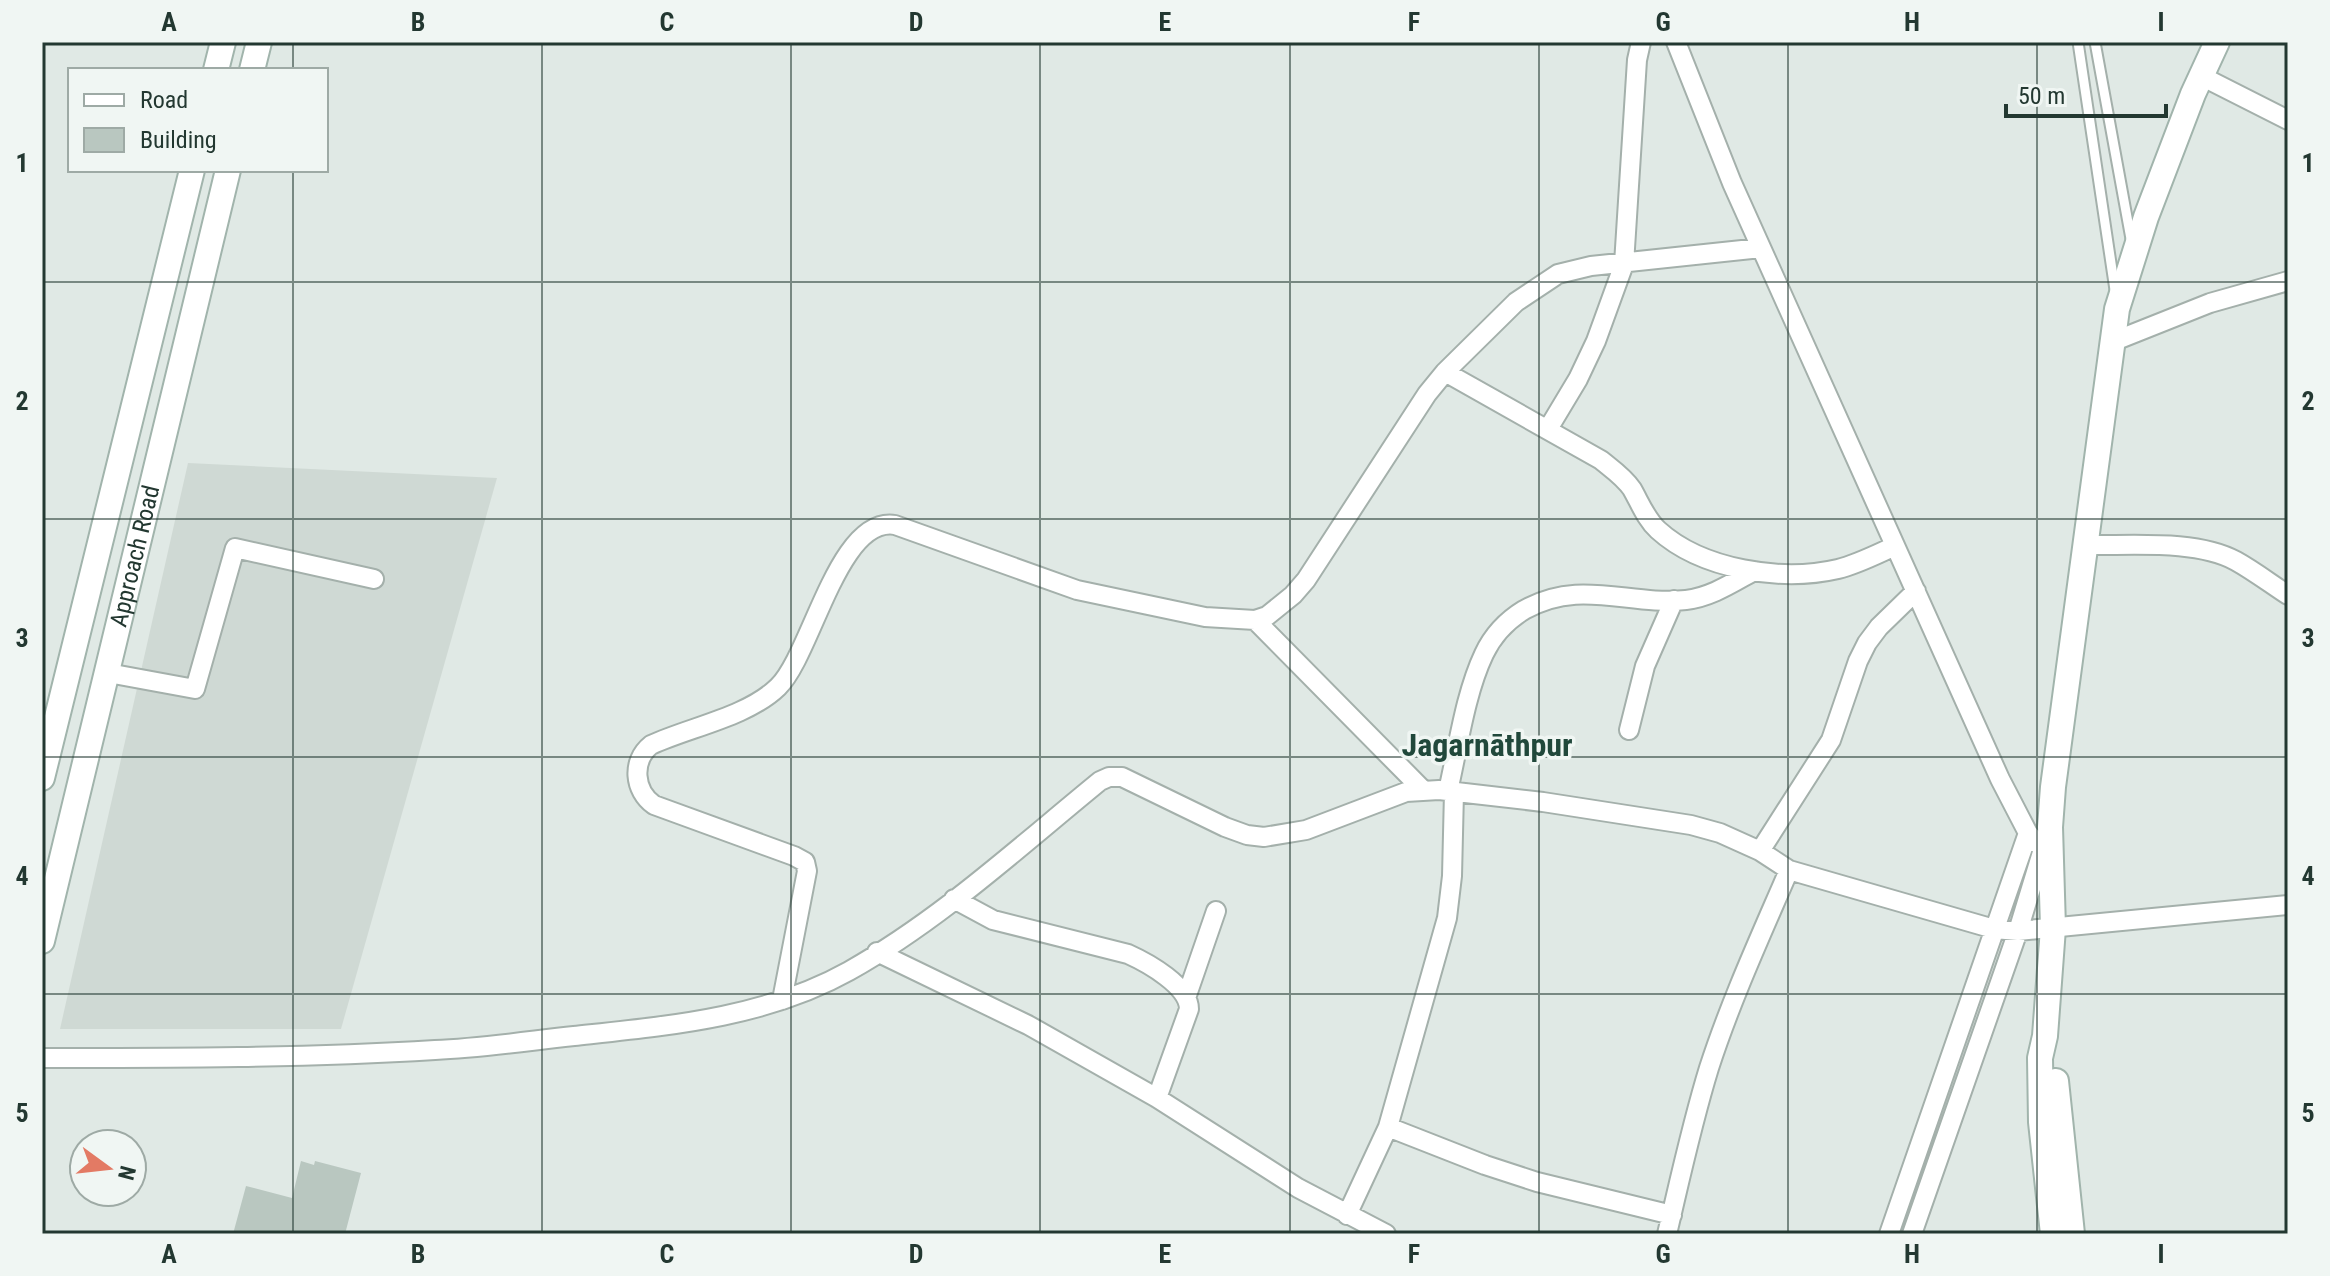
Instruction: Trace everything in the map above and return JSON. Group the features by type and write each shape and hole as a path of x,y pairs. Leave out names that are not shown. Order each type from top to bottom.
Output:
{"street":[{"path":"216,68 223,42"},
{"path":"252,68 259,42"},
{"path":"1548,429 1596,341 1624,264 1637,60 1641,42"},
{"path":"1676,42 1732,183 2000,779 2028,833 2047,853"},
{"path":"2053,1234 2041,1122 2040,1058 2045,1036 2053,928 2047,853 2084,545 2117,309 2146,217 2217,42"},
{"path":"2201,76 2288,120"},
{"name":"Approach Road","path":"42,778 192,172"},
{"name":"Approach Road","path":"42,941 228,172"},
{"path":"782,1000 807,871 805,862 654,805 639,787 638,765 640,757 651,745 754,705 780,685 799,655 836,572 865,535 882,525 895,525 1077,590 1205,617 1255,620 1280,606 1306,580 1427,394 1445,372 1516,302 1540,284 1573,269 1761,248"},
{"path":"2112,342 2210,303 2288,281"},
{"path":"1445,372 1614,469 1632,489 1648,520 1667,538 1710,561 1754,571 1797,573 1838,569 1895,546"},
{"path":"2084,545 2180,547 2213,553 2236,561 2288,595"},
{"path":"108,673 195,689 235,548 374,579"},
{"path":"1347,1215 1388,1127 1447,918 1452,876 1451,791 1479,668 1494,635 1510,619 1542,600 1560,595 1580,592 1674,600 1701,597 1754,571"},
{"path":"1760,851 1831,740 1867,643 1916,591"},
{"path":"1629,730 1645,666 1674,600"},
{"path":"1255,620 1423,790"},
{"path":"42,1058 183,1058 436,1050 670,1025 758,1009 849,971 954,899 1100,781 1109,777 1133,781 1211,821 1247,835 1264,837 1306,830 1384,799 1423,790 1543,802 1691,825 1720,833 1760,851 1789,870 1994,929 2018,931 2288,905"},
{"path":"1889,1234 2028,833"},
{"path":"1912,1234 2047,853"},
{"path":"1667,1234 1709,1067 1789,870"},
{"path":"954,899 993,920 1128,954 1158,971 1187,995"},
{"path":"1157,1098 1189,1009 1187,995 1216,911"},
{"path":"877,952 1028,1025 1157,1098 1298,1188 1386,1234"},
{"path":"2045,1036 2055,1058 2057,1104 2072,1234"},
{"path":"1950,1055 1972,1062"},
{"path":"1388,1127 1537,1182 1672,1215"}],"lane":[{"path":"2078,42 2117,309"},
{"path":"2095,42 2134,254"}],"shaded area":[{"path":"188,463 497,478 341,1029 60,1029"}],"building":[{"path":"301,1161 314,1165 315,1161 361,1173 345,1234 233,1234 246,1186 292,1198"}],"district":[{"name":"Jagarnāthpur","path":"1487,745"}]}
